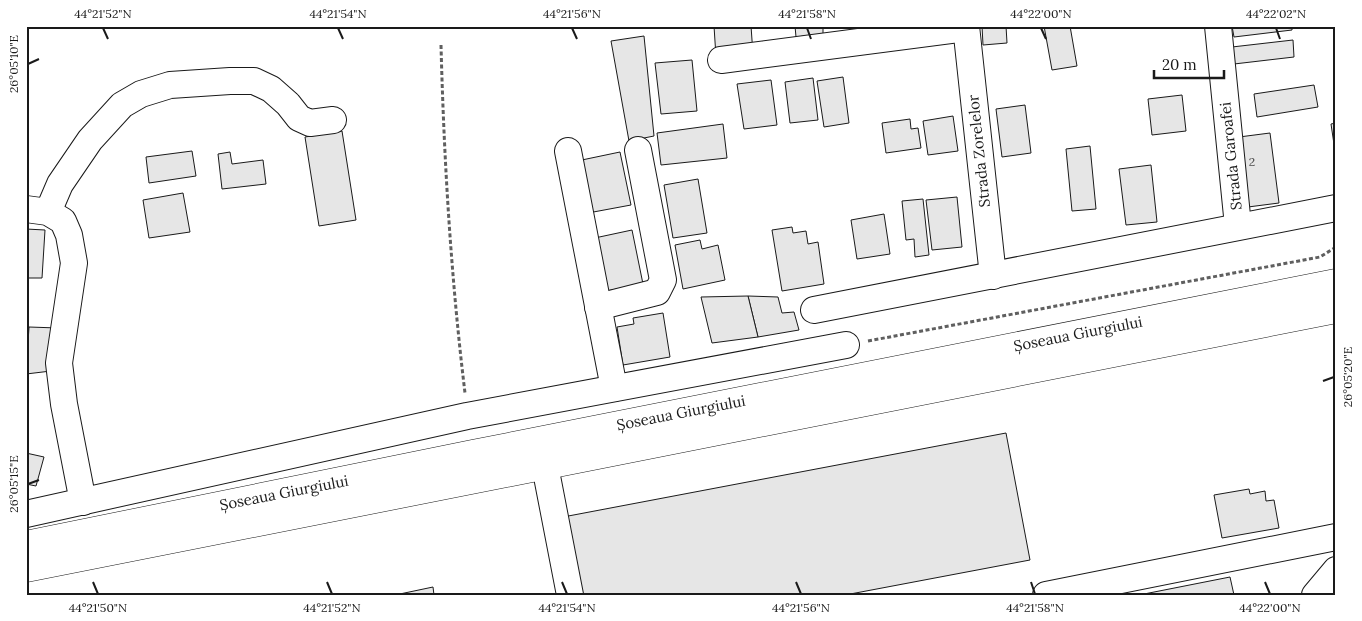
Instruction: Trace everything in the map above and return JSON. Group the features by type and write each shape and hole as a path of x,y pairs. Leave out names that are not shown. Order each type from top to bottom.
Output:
{"highway":[{"name":"Șoseaua Giurgiului","path":"26,545 493,450 1336,284"},
{"name":"Șoseaua Giurgiului","path":"26,568 1336,309"}],"street":[{"name":"Strada Garoafei","path":"1218,26 1238,226"},
{"path":"721,60 966,27"},
{"name":"Strada Zorelelor","path":"966,27 993,276"},
{"path":"83,502 64,404 59,363 74,263 69,235 63,221 37,211 60,184 90,140 122,105 141,94 170,85 230,80 254,81 271,89 288,104 299,118 310,123 333,120"},
{"path":"598,307 658,292 663,280 638,150"},
{"path":"568,151 614,388"},
{"path":"814,310 1336,208"},
{"path":"26,514 467,416 846,345"},
{"path":"545,466 570,595"},
{"path":"1046,595 1336,537"},
{"path":"1315,595 1336,570"}],"path":[{"path":"440,44 448,197 461,365 467,416"},
{"path":"846,345 1320,257 1336,247"}],"building":[{"path":"714,26 751,26 753,54 716,57"},
{"path":"795,26 823,26 823,34 796,37"},
{"path":"982,26 1006,26 1007,43 983,45"},
{"path":"1044,26 1070,26 1077,66 1052,70"},
{"path":"1232,26 1292,26 1292,30 1234,37"},
{"path":"644,36 654,136 629,141 611,41"},
{"path":"1293,40 1294,57 1234,64 1232,47"},
{"path":"692,60 697,111 661,114 655,63"},
{"path":"843,77 849,123 824,127 817,81"},
{"path":"813,78 818,120 790,123 785,82"},
{"path":"771,80 777,125 744,129 737,84"},
{"path":"1314,85 1318,107 1257,117 1254,94"},
{"path":"1182,95 1186,131 1152,135 1148,99"},
{"path":"1025,105 1031,153 1002,157 996,109"},
{"path":"953,116 958,151 928,155 923,121"},
{"path":"910,119 911,129 918,128 921,148 886,153 882,123"},
{"path":"1336,123 1336,151 1335,151 1331,124"},
{"path":"723,124 727,158 661,165 657,133"},
{"path":"342,131 356,220 319,226 305,137"},
{"path":"1270,133 1279,203 1248,207 1239,137"},
{"path":"1090,146 1096,209 1072,211 1066,149"},
{"path":"192,151 196,176 149,183 146,157"},
{"path":"230,152 232,164 263,160 266,184 222,189 218,154"},
{"path":"620,152 631,205 588,213 577,161"},
{"path":"1151,165 1157,222 1126,225 1119,169"},
{"path":"698,179 707,233 673,238 664,185"},
{"path":"183,193 190,232 149,238 143,200"},
{"path":"957,197 962,247 932,250 926,200"},
{"path":"923,199 929,255 915,257 914,239 906,240 902,201"},
{"path":"884,214 890,254 857,259 851,220"},
{"path":"792,227 793,233 806,231 808,244 818,242 824,284 782,291 772,230"},
{"path":"26,229 45,230 42,278 26,278"},
{"path":"632,230 643,284 601,292 590,239"},
{"path":"700,240 702,249 718,245 725,280 683,289 675,245"},
{"path":"748,296 778,297 782,313 794,312 799,330 758,337"},
{"path":"748,296 758,337 712,343 701,297"},
{"path":"663,313 670,357 623,365 617,327 634,324 633,318"},
{"path":"29,327 58,328 51,371 26,374"},
{"path":"1006,433 1030,560 845,595 578,595 563,517"},
{"path":"26,453 44,457 36,486 26,484"},
{"path":"1249,489 1250,494 1265,491 1266,501 1274,500 1279,528 1222,538 1214,495"},
{"path":"1230,577 1234,595 1139,595"},
{"path":"433,587 434,595 395,595"}]}
